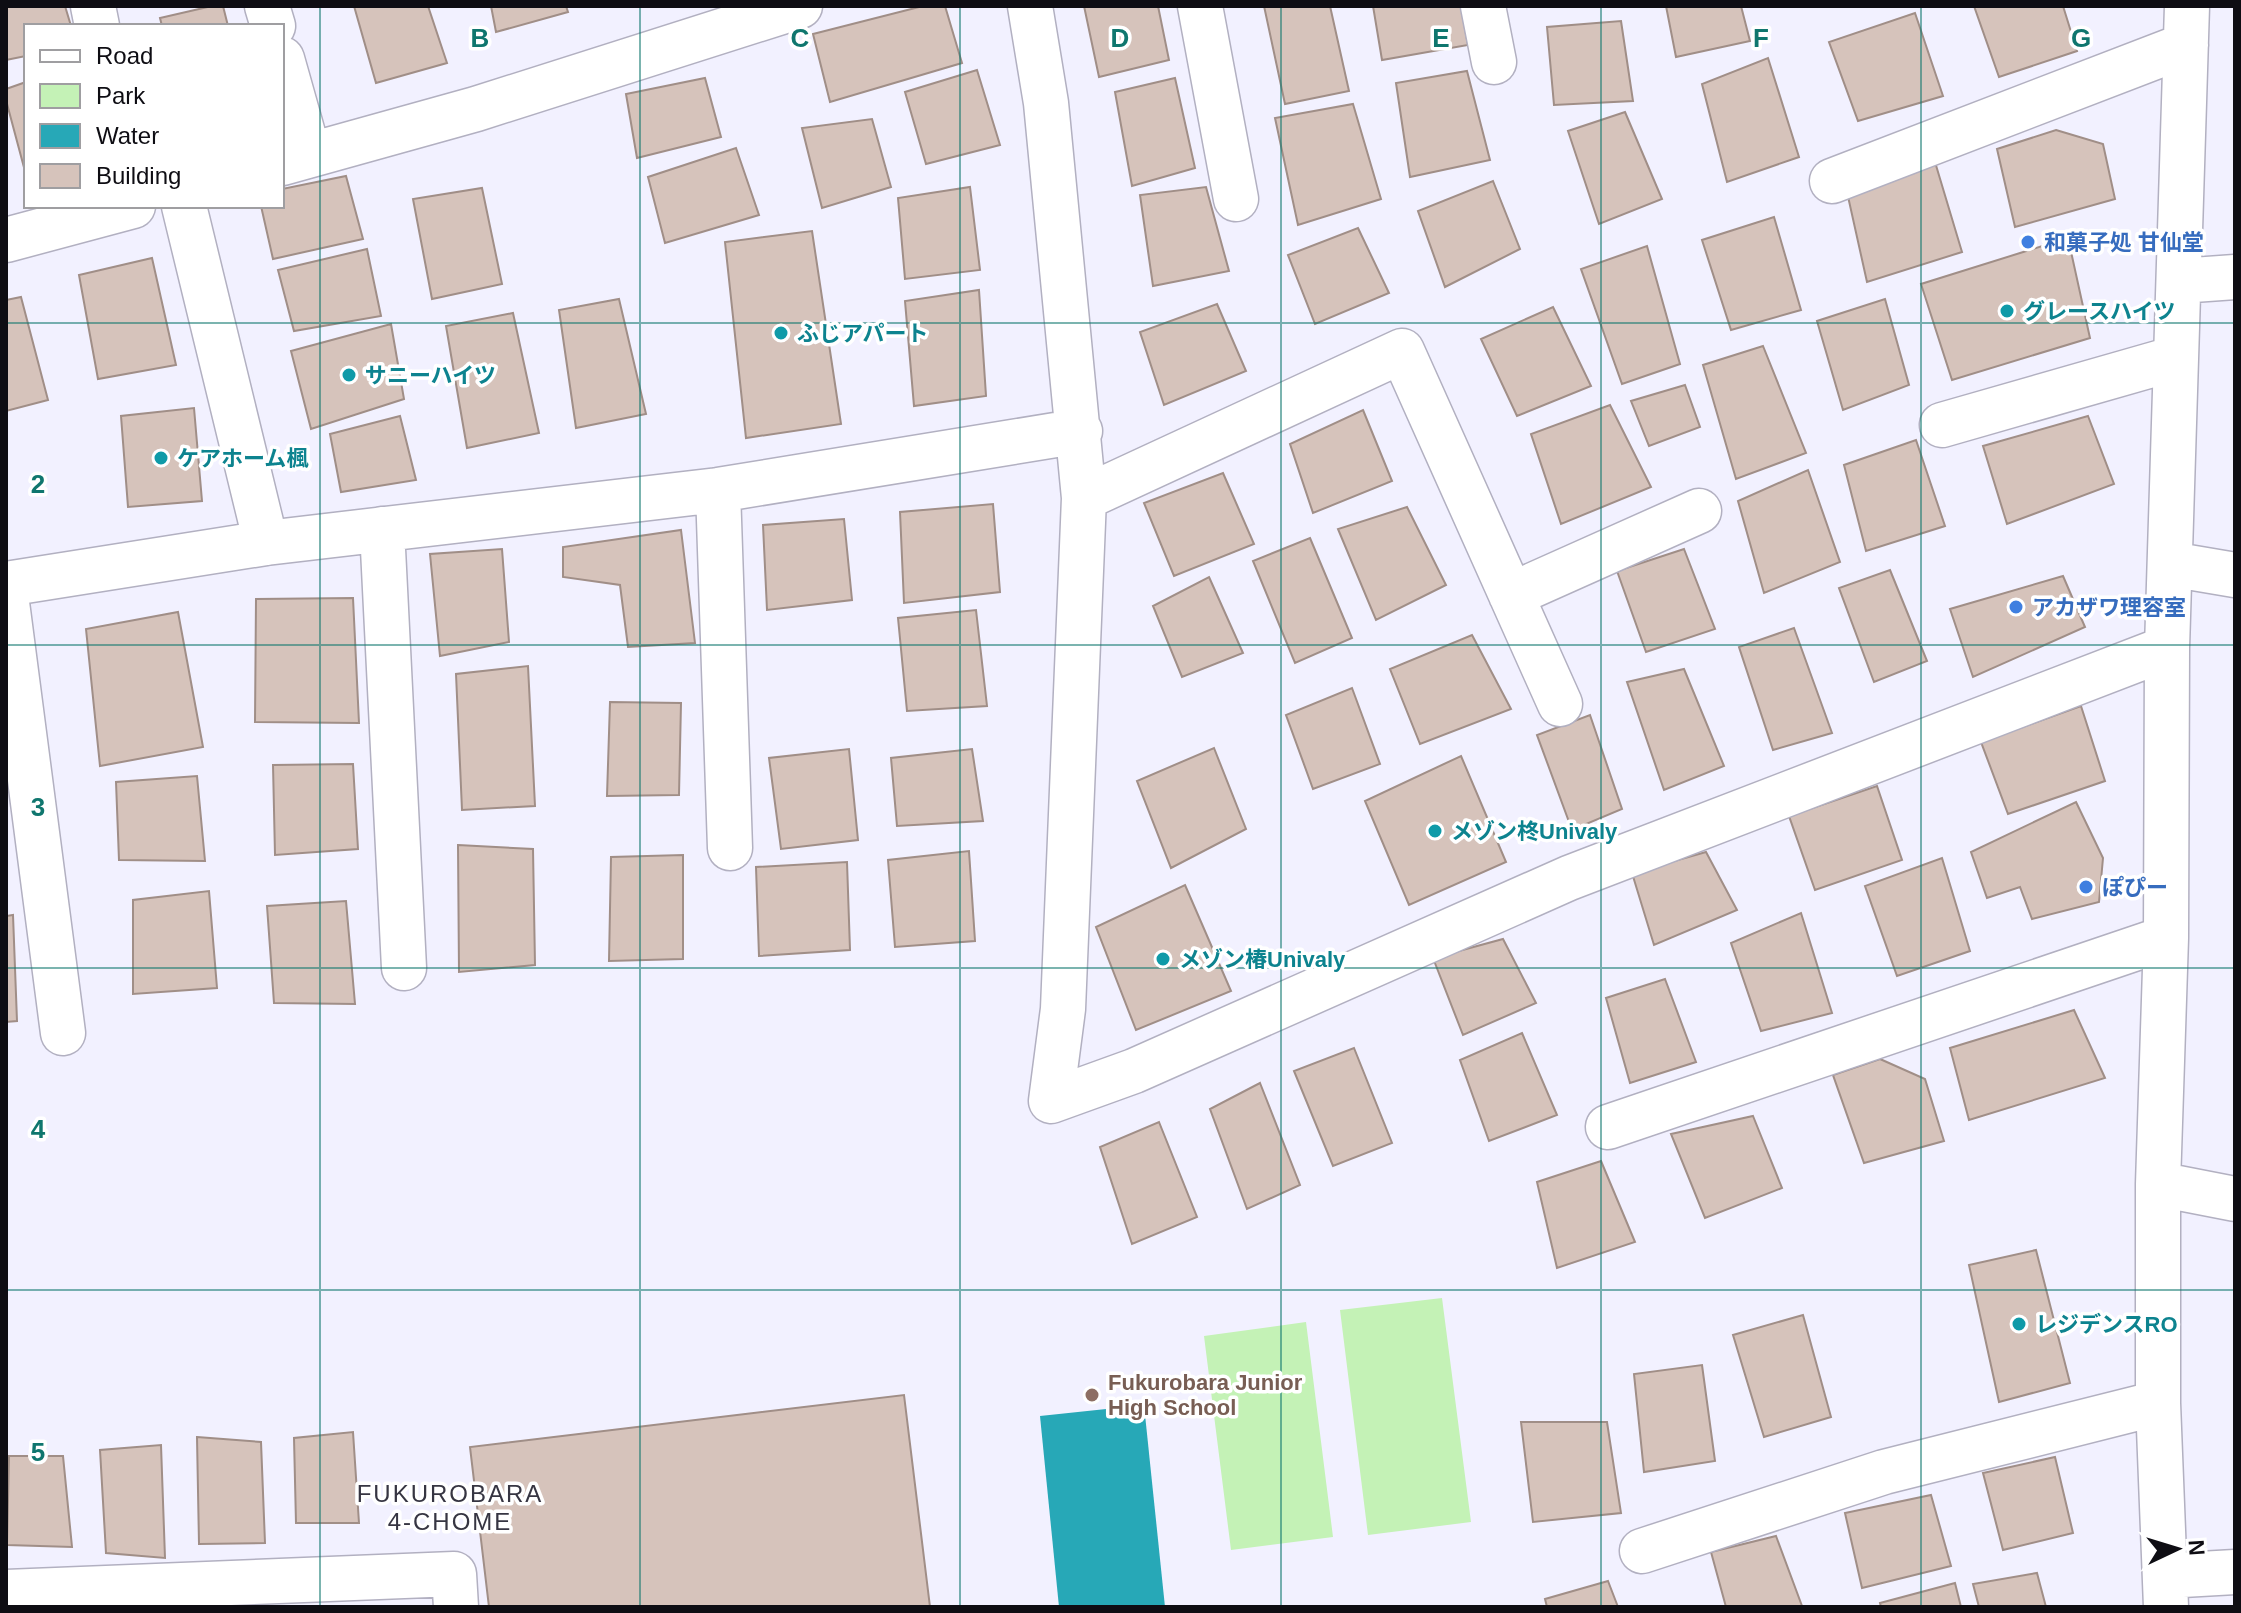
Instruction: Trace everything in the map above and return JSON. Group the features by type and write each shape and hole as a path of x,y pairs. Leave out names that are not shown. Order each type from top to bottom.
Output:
{"street":[{"path":"284,73 296,159 476,109 800,6"},
{"path":"1030,6 1046,103 1080,431 1084,498 1063,1009 1051,1101 1134,1071 1569,878 2167,648"},
{"path":"1200,6 1236,199"},
{"path":"1483,6 1494,62"},
{"path":"1832,181 2186,26 2167,648 2166,938 2158,1184 2158,1403 2166,1592 2235,1572"},
{"path":"6,240 126,208"},
{"path":"184,208 266,543"},
{"path":"2179,281 2235,277"},
{"path":"1084,498 1402,351 1560,704"},
{"path":"1942,425 2176,358"},
{"path":"6,584 266,543 718,490 1080,431"},
{"path":"718,490 730,848"},
{"path":"1511,595 1699,511"},
{"path":"382,529 404,968"},
{"path":"2170,564 2235,575"},
{"path":"6,595 63,1033"},
{"path":"1608,1127 2166,938"},
{"path":"2158,1184 2235,1199"},
{"path":"1642,1551 1884,1472 2158,1403"},
{"path":"6,1592 454,1574 456,1607"}],"green space":[{"path":"1442,1298 1471,1522 1368,1535 1340,1310"},
{"path":"1306,1322 1333,1537 1231,1550 1204,1336"}],"water":[{"path":"1144,1405 1165,1607 1059,1607 1040,1416"}],"building":[{"path":"6,6 65,6 70,24 24,24 24,56 6,60"},
{"path":"223,6 228,24 162,24 160,18"},
{"path":"354,6 428,6 447,63 376,83"},
{"path":"491,6 566,6 568,12 496,32"},
{"path":"923,6 945,6 962,63 830,102 813,34"},
{"path":"1084,6 1158,6 1169,60 1099,77"},
{"path":"1264,6 1330,6 1349,91 1285,104"},
{"path":"1373,6 1461,6 1468,45 1382,60"},
{"path":"1666,6 1741,6 1750,41 1676,57"},
{"path":"1974,6 2063,6 2077,51 1999,77"},
{"path":"1915,13 1943,96 1858,121 1829,42"},
{"path":"1621,21 1633,101 1554,105 1547,27"},
{"path":"1768,58 1799,157 1727,182 1702,84"},
{"path":"977,70 1000,145 926,164 905,92"},
{"path":"1467,71 1490,160 1410,177 1396,83"},
{"path":"705,78 721,137 637,158 626,94"},
{"path":"1175,78 1195,168 1132,186 1115,92"},
{"path":"24,83 24,168 6,100 6,89"},
{"path":"1353,104 1381,199 1298,225 1275,118"},
{"path":"1625,112 1662,199 1599,224 1568,131"},
{"path":"872,119 891,187 822,208 802,128"},
{"path":"2056,130 2103,144 2115,199 2015,227 1997,149"},
{"path":"736,148 759,215 665,243 648,177"},
{"path":"1935,162 1962,252 1867,282 1847,192"},
{"path":"346,176 363,239 273,259 261,208 284,208 284,189"},
{"path":"1493,181 1520,249 1445,287 1418,211"},
{"path":"970,187 980,270 905,279 898,198"},
{"path":"1206,187 1229,271 1153,286 1140,195"},
{"path":"482,188 502,284 432,299 413,199"},
{"path":"1774,217 1801,310 1731,330 1702,240"},
{"path":"1358,228 1389,293 1315,324 1288,255"},
{"name":"ふじアパート","path":"812,231 841,424 746,438 725,242"},
{"name":"グレースハイツ","path":"2068,238 2090,338 1952,380 1921,284"},
{"path":"1647,246 1680,364 1622,384 1581,269"},
{"path":"367,249 381,316 294,331 278,270"},
{"path":"152,258 176,365 98,379 79,275"},
{"path":"979,290 986,396 914,406 905,301"},
{"path":"21,297 48,400 6,411 6,300"},
{"path":"619,299 646,414 576,428 559,310"},
{"path":"1885,299 1909,385 1843,410 1817,321"},
{"path":"1217,304 1246,371 1164,405 1140,332"},
{"path":"1553,307 1591,386 1517,416 1481,339"},
{"path":"513,313 539,433 467,448 446,326"},
{"name":"サニーハイツ","path":"391,324 404,399 311,429 291,351"},
{"path":"1763,346 1806,453 1736,479 1703,365"},
{"path":"1685,385 1700,427 1649,446 1631,401"},
{"path":"1610,405 1651,487 1561,524 1531,434"},
{"name":"ケアホーム楓","path":"194,408 202,501 128,507 121,416"},
{"path":"1363,410 1392,481 1313,513 1290,444"},
{"path":"400,416 416,480 341,492 330,434"},
{"path":"2088,416 2114,484 2007,524 1983,446"},
{"path":"1916,440 1945,526 1866,551 1844,465"},
{"path":"1808,470 1840,562 1764,593 1738,501"},
{"path":"1223,473 1254,544 1174,576 1144,503"},
{"path":"993,504 1000,592 904,603 900,512"},
{"path":"1407,507 1446,585 1376,620 1338,529"},
{"path":"844,519 852,600 767,610 763,525"},
{"path":"681,530 695,643 628,647 620,585 563,577 563,547"},
{"path":"1310,538 1352,638 1295,663 1253,561"},
{"path":"502,549 509,642 440,656 430,554"},
{"path":"1684,549 1715,629 1646,652 1617,571"},
{"path":"1890,570 1927,661 1874,682 1839,588"},
{"path":"2063,576 2085,627 1973,677 1950,609"},
{"path":"1209,577 1243,653 1182,677 1153,606"},
{"path":"353,598 359,723 255,722 256,599"},
{"path":"976,610 987,706 907,711 898,618"},
{"path":"178,612 203,747 100,766 86,629"},
{"path":"1794,628 1832,733 1773,750 1739,647"},
{"path":"1472,635 1511,709 1420,744 1390,669"},
{"path":"528,666 535,806 462,810 456,674"},
{"path":"1684,669 1724,766 1664,790 1627,682"},
{"path":"1352,688 1380,764 1313,789 1286,715"},
{"path":"610,702 681,703 679,795 607,796"},
{"path":"2081,706 2105,781 2008,814 1981,742"},
{"path":"1590,715 1622,809 1572,830 1537,735"},
{"path":"1214,748 1246,829 1171,868 1137,781"},
{"path":"849,749 858,840 781,849 769,758"},
{"path":"972,749 983,821 897,826 891,758"},
{"name":"メゾン柊Univaly","path":"1461,756 1506,862 1409,905 1365,801"},
{"path":"353,764 358,849 275,855 273,765"},
{"path":"197,776 205,861 119,860 116,782"},
{"path":"1877,786 1902,860 1815,890 1789,816"},
{"path":"2076,802 2103,858 2099,902 2032,919 2020,887 1987,898 1971,852"},
{"path":"458,845 533,849 535,965 459,972"},
{"path":"969,851 975,941 895,947 888,860"},
{"path":"1706,852 1737,910 1654,945 1632,873"},
{"path":"683,855 683,959 609,961 611,857"},
{"path":"1942,858 1970,951 1897,976 1865,886"},
{"path":"847,862 850,950 759,956 756,867"},
{"name":"メゾン椿Univaly","path":"1185,885 1231,991 1136,1030 1096,927"},
{"path":"209,891 217,988 133,994 133,900"},
{"path":"346,901 355,1004 274,1003 267,906"},
{"path":"1801,913 1832,1013 1761,1031 1731,943"},
{"path":"13,915 17,1021 6,1022 6,916"},
{"path":"1503,939 1536,1003 1463,1035 1433,958"},
{"path":"1665,979 1696,1062 1630,1083 1606,998"},
{"path":"2074,1010 2105,1078 1969,1120 1950,1048"},
{"path":"1522,1033 1557,1115 1489,1141 1460,1060"},
{"path":"1354,1048 1392,1143 1333,1166 1294,1071"},
{"path":"1880,1059 1925,1079 1944,1141 1864,1163 1833,1075"},
{"path":"1260,1083 1300,1185 1247,1209 1210,1109"},
{"path":"1753,1116 1782,1188 1705,1218 1671,1134"},
{"path":"1159,1122 1197,1217 1132,1244 1100,1147"},
{"path":"1601,1161 1635,1242 1557,1268 1537,1182"},
{"name":"レジデンスRO","path":"2036,1250 2070,1383 1999,1402 1969,1265"},
{"path":"1803,1315 1831,1417 1764,1437 1733,1335"},
{"path":"1702,1365 1715,1461 1644,1472 1634,1374"},
{"path":"904,1395 930,1607 489,1607 470,1447"},
{"path":"1521,1422 1607,1422 1621,1513 1533,1522"},
{"path":"353,1432 359,1523 296,1523 294,1438"},
{"path":"197,1437 261,1442 265,1543 199,1544"},
{"path":"161,1445 165,1558 106,1553 100,1450"},
{"path":"9,1456 63,1456 72,1547 7,1545"},
{"path":"2055,1457 2073,1533 2003,1550 1983,1473"},
{"path":"1931,1495 1951,1566 1862,1588 1845,1513"},
{"path":"1776,1536 1802,1606 1726,1607 1711,1552"},
{"path":"2037,1573 2046,1607 1979,1607 1973,1584"},
{"path":"1608,1581 1618,1607 1547,1607 1545,1599"},
{"path":"1955,1583 1961,1607 1881,1607 1880,1603"}],"place":[{"name":"和菓子処 甘仙堂","path":"2028,242"},
{"name":"グレースハイツ","path":"2007,311"},
{"name":"ふじアパート","path":"781,333"},
{"name":"サニーハイツ","path":"349,375"},
{"name":"ケアホーム楓","path":"161,458"},
{"name":"アカザワ理容室","path":"2016,607"},
{"name":"メゾン柊Univaly","path":"1435,831"},
{"name":"ぽぴー","path":"2086,887"},
{"name":"メゾン椿Univaly","path":"1163,959"},
{"name":"レジデンスRO","path":"2019,1324"},
{"name":"Fukurobara Junior High School","path":"1092,1395"}],"district":[{"name":"FUKUROBARA 4-CHOME","path":"450,1508"}]}
